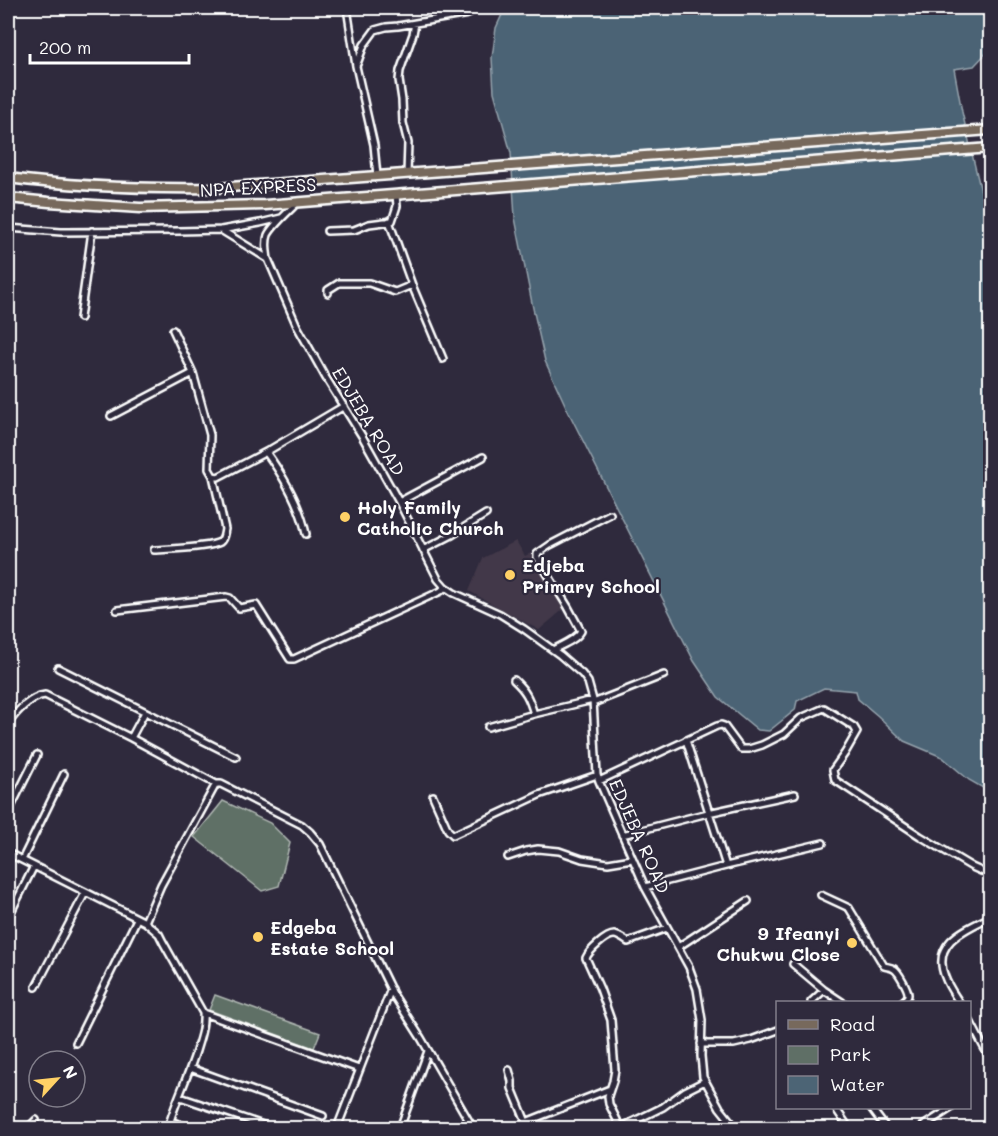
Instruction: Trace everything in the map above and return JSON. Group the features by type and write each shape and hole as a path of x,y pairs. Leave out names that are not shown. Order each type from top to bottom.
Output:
{"main road":[{"name":"NPA EXPRESS","path":"8,178 80,186 171,189 252,186 990,130"},
{"name":"NPA EXPRESS","path":"8,198 140,208 184,208 396,195 990,148"}],"street":[{"path":"346,8 356,66 374,145 377,176"},
{"path":"356,66 364,45 375,30 468,14"},
{"path":"407,174 408,143 403,123 399,80 415,23"},
{"path":"327,231 354,230 369,224 392,220 397,206 396,195"},
{"path":"268,259 266,248 268,236 297,202"},
{"path":"8,228 61,232 221,230 283,217"},
{"path":"389,221 442,359"},
{"path":"221,230 268,259"},
{"path":"80,318 92,231"},
{"name":"EDJEBA ROAD","path":"268,259 297,326 399,502 431,568 445,587 500,614 524,629 582,674 588,682 593,701 598,778 645,887 689,967 697,989 702,1020 701,1066 705,1081 736,1128"},
{"path":"328,293 328,290 339,283 369,283 395,292 412,285"},
{"path":"154,550 198,547 219,542 224,537 225,529 213,476 209,469 210,435 193,373 173,330"},
{"path":"111,416 193,373"},
{"path":"213,476 218,477 266,452 344,406"},
{"path":"266,452 297,502 306,534"},
{"path":"399,502 483,457"},
{"path":"423,550 486,514"},
{"path":"553,650 576,638 581,631 537,554 610,514"},
{"path":"117,610 226,597 230,598 239,608 256,604 290,659 294,659 382,620 445,587"},
{"path":"58,668 236,757"},
{"path":"488,727 593,701 664,675"},
{"path":"514,680 528,696 534,714"},
{"path":"8,724 37,696 45,695 216,784 221,784 302,825 320,844 391,989 473,1128"},
{"path":"433,796 448,830 453,835 539,795 598,778 721,725 741,749 749,749 784,734 801,718 824,708 854,727 857,732 833,770 835,780 920,836 990,875"},
{"path":"131,738 145,712"},
{"path":"686,740 726,866"},
{"path":"8,813 37,755"},
{"path":"22,860 64,774"},
{"path":"145,922 161,885 216,784"},
{"path":"622,835 795,794"},
{"path":"645,887 823,843"},
{"path":"508,857 538,849 559,851 582,859 608,863 632,858"},
{"path":"8,853 145,922 159,934 203,1013 204,1022 168,1128"},
{"path":"8,918 34,866"},
{"path":"36,987 85,893"},
{"path":"821,895 849,908 884,966 896,970 909,994 903,1001"},
{"path":"678,947 748,901"},
{"path":"958,1001 944,976 942,960 945,949 951,939 990,917"},
{"path":"76,1043 137,919"},
{"path":"667,928 628,942 614,935 597,944 586,955 611,1020 615,1070 608,1096 609,1104 622,1127 663,1107 685,1090 705,1081"},
{"path":"793,964 840,1001"},
{"path":"337,1128 391,989"},
{"path":"812,1001 824,990"},
{"path":"203,1013 359,1069"},
{"path":"971,1026 990,1059"},
{"path":"701,1044 734,1044 751,1041 776,1030"},
{"path":"400,1128 428,1051"},
{"path":"190,1068 323,1116"},
{"path":"509,1070 512,1088 526,1122 610,1089"},
{"path":"180,1096 272,1128"},
{"path":"836,1109 849,1128"},
{"path":"872,1109 886,1128"},
{"path":"920,1128 948,1109"},
{"path":"28,1128 36,1120"},
{"path":"170,1121 190,1128"}],"shaded area":[{"name":"Edjeba Primary School","path":"516,541 525,556 531,553 565,608 539,630 469,591 483,558"}],"green space":[{"path":"223,801 270,823 290,843 279,886 262,891 194,837"},
{"path":"215,995 320,1033 314,1048 209,1010"}],"water":[{"path":"505,8 516,10 520,8 990,8 990,49 974,66 954,69 990,229 990,792 969,780 942,757 904,741 858,699 856,691 824,688 797,701 795,710 769,731 758,730 718,697 694,661 545,361 515,218 511,153 494,92 492,58 496,28"}],"place":[{"name":"Holy Family Catholic Church","path":"345,517"},
{"name":"Edjeba Primary School","path":"510,575"},
{"name":"Edgeba Estate School","path":"258,937"},
{"name":"9 Ifeanyi Chukwu Close","path":"852,943"}]}
